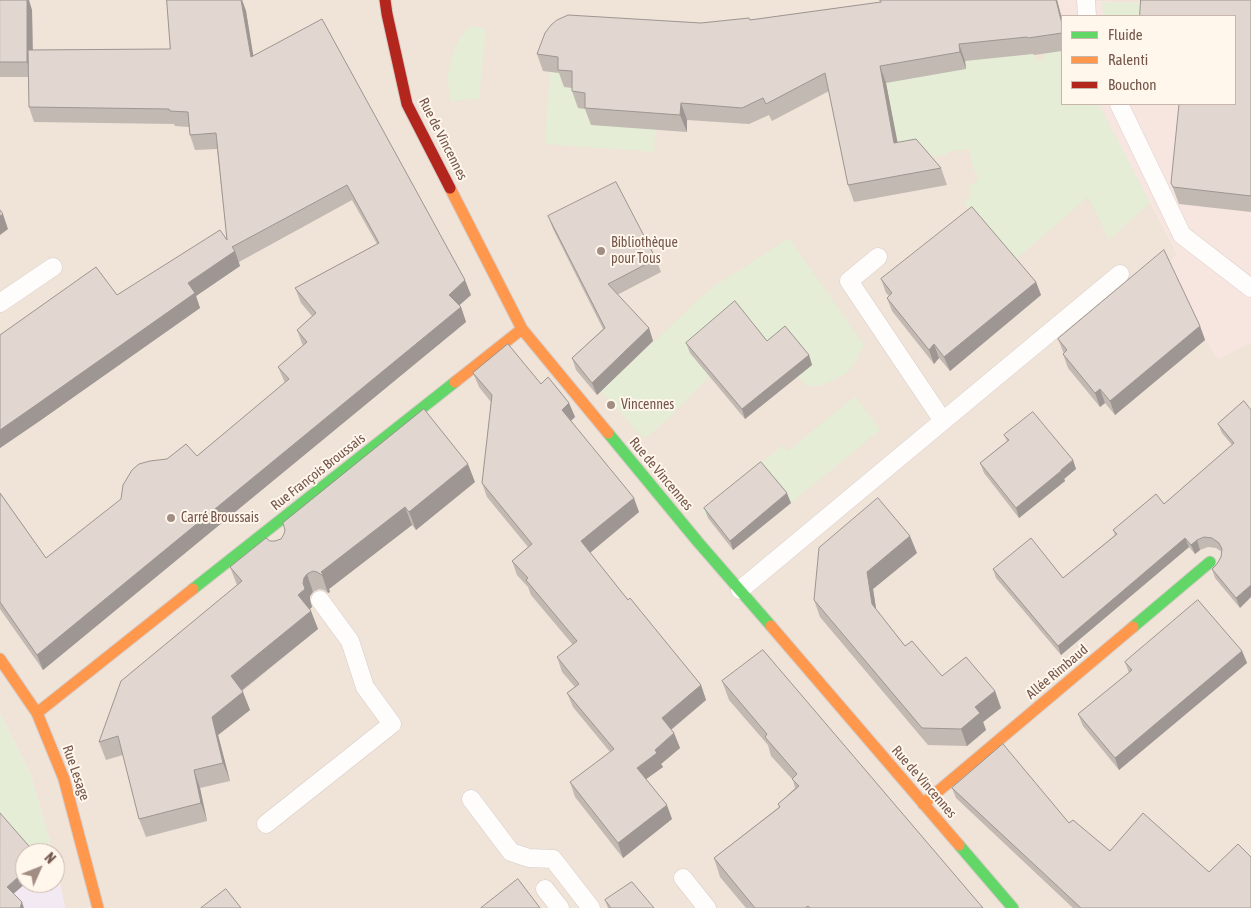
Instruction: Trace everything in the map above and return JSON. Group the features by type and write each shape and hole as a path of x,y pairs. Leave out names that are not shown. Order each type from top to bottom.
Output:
{"main road":[{"name":"Rue de Vincennes","path":"385,0 408,104 522,329 740,590 1013,908"},
{"name":"Rue François Broussais","path":"37,713 272,537 522,329"},
{"name":"Allée Rimbaud","path":"923,804 1210,562"},
{"name":"Rue Lesage","path":"0,658 37,713 64,779 98,908"}],"lane":[{"path":"1086,0 1087,15"},
{"path":"1119,105 1182,235 1251,288"},
{"path":"878,257 849,281 943,421"},
{"path":"0,303 53,267"},
{"path":"740,590 1120,274"},
{"path":"266,824 392,724 365,687 350,641 320,600"},
{"path":"471,799 511,852 529,858 553,859 590,908"},
{"path":"683,878 707,908"},
{"path":"545,889 560,908"}],"shaded area":[{"path":"0,0 1058,0 1061,15 1061,105 1100,105 1177,254 1169,264 1218,359 1251,342 1251,908 65,908 62,893 65,893 65,843 50,843 30,773 0,713"},
{"path":"1057,0 1149,3 1251,14 1251,342 1218,359 1205,340 1169,263 1177,254 1100,105 1236,105 1236,15 1061,15"},
{"path":"1058,0 1251,0 1149,3"},
{"path":"0,713 30,773 50,843 15,843 15,893 62,893 65,908 0,908"}],"green space":[{"path":"1102,2 1149,3 1148,15 1104,15"},
{"path":"885,13 962,46 1034,54 1038,61 1043,60 1045,53 1061,51 1061,105 1100,105 1150,203 1109,240 1088,197 1013,262 963,203 971,196 968,185 976,184 976,181 978,181 969,149 901,162 874,132"},
{"path":"471,26 486,29 479,99 450,101 448,76 450,63 458,41"},
{"path":"550,72 564,74 578,88 591,110 656,129 655,152 545,144"},
{"path":"789,238 864,345 847,373 815,387 806,385 771,350 690,352 709,377 666,421 644,439 601,391 710,289"},
{"path":"855,396 880,430 791,503 765,472 708,518 702,511 783,445 788,451"},
{"path":"0,713 30,773 50,843 21,843 0,819"}],"building":[{"path":"0,0 27,0 27,62 0,62"},
{"path":"167,0 241,0 251,57 322,19 465,280 449,295 461,307 37,655 0,602 0,493 46,558 121,499 123,485 132,470 139,464 167,459 186,444 197,456 289,379 278,367 307,342 297,330 316,313 295,288 379,243 347,185 232,247 235,251 188,283 195,293 0,430 0,335 96,267 117,295 220,230 227,240 216,133 190,135 188,112 170,111 169,109 29,107 28,50 170,49"},
{"path":"880,0 1056,0 1061,20 1061,33 959,44 960,52 880,66 894,143 916,139 941,168 848,185 825,73 766,104 763,98 742,108 681,103 680,115 585,108 585,93 572,91 572,71 558,70 558,57 537,54 545,33 551,25 568,15 701,23 749,18 750,20 881,2"},
{"path":"1141,0 1251,0 1251,196 1173,187 1171,183 1179,105 1236,105 1236,15 1140,15"},
{"path":"616,182 656,259 608,284 649,328 592,383 572,358 605,328 548,216"},
{"path":"972,207 1036,282 944,357 934,344 929,350 887,298 892,293 881,279"},
{"path":"1164,250 1200,326 1110,401 1100,389 1095,393 1063,354 1067,350 1058,339"},
{"path":"735,301 767,341 785,326 809,355 742,409 686,343"},
{"path":"508,344 541,384 548,377 569,403 562,410 634,498 581,541 628,600 630,598 701,685 662,718 674,733 655,750 657,753 637,768 667,805 618,843 570,782 614,749 567,693 579,684 557,657 577,641 526,580 528,578 512,561 532,544 482,483 492,395 473,373"},
{"path":"1244,401 1251,410 1251,585 1236,598 1212,569 1221,557 1222,549 1219,543 1212,538 1204,537 1191,545 1185,538 1058,646 993,569 1031,538 1063,578 1117,534 1113,530 1156,494 1164,504 1234,443 1218,424"},
{"path":"424,409 468,464 409,512 405,507 321,572 322,575 313,571 307,574 303,583 305,589 298,595 311,611 231,676 243,692 212,717 223,763 194,770 201,803 139,819 118,736 99,742 121,681 242,581 230,567 266,538 270,541 281,539 285,530 283,523"},
{"path":"1033,412 1073,460 1016,508 980,463 1009,440 1004,435"},
{"path":"761,462 787,493 730,541 704,508"},
{"path":"878,498 910,536 867,572 872,604 905,646 912,641 942,676 966,657 995,691 975,707 980,713 961,729 922,728 814,600 819,548"},
{"path":"1198,600 1242,651 1115,758 1078,714 1132,670 1125,662"},
{"path":"763,650 983,908 810,908 808,906 805,908 755,908 714,858 780,807 778,804 799,786 792,779 797,774 765,737 767,734 722,681"},
{"path":"1003,744 1069,823 1073,820 1110,851 1143,813 1209,872 1238,844 1251,857 1251,908 1081,908 952,788"},
{"path":"0,813 26,843 15,843 15,880 7,887 22,902 20,908 0,908"},
{"path":"518,879 540,908 481,908"},
{"path":"632,882 654,908 611,908 605,900"},
{"path":"226,889 241,908 201,908"}],"traffic: fast":[{"path":"193,589 455,382"},
{"path":"608,433 698,542 771,626"},
{"path":"1133,627 1210,562"},
{"path":"959,845 1013,908"}],"traffic: slow":[{"path":"450,188 522,329 608,433"},
{"path":"455,382 522,329"},
{"path":"37,713 193,589"},
{"path":"771,626 959,845"},
{"path":"923,804 1133,627"},
{"path":"0,659 37,713 64,779 98,908"}],"traffic: jam":[{"path":"385,0 407,104 450,188"}],"place":[{"name":"Bibliothèque pour Tous","path":"601,251"},
{"name":"Vincennes","path":"611,405"},
{"name":"Carré Broussais","path":"171,518"}]}
